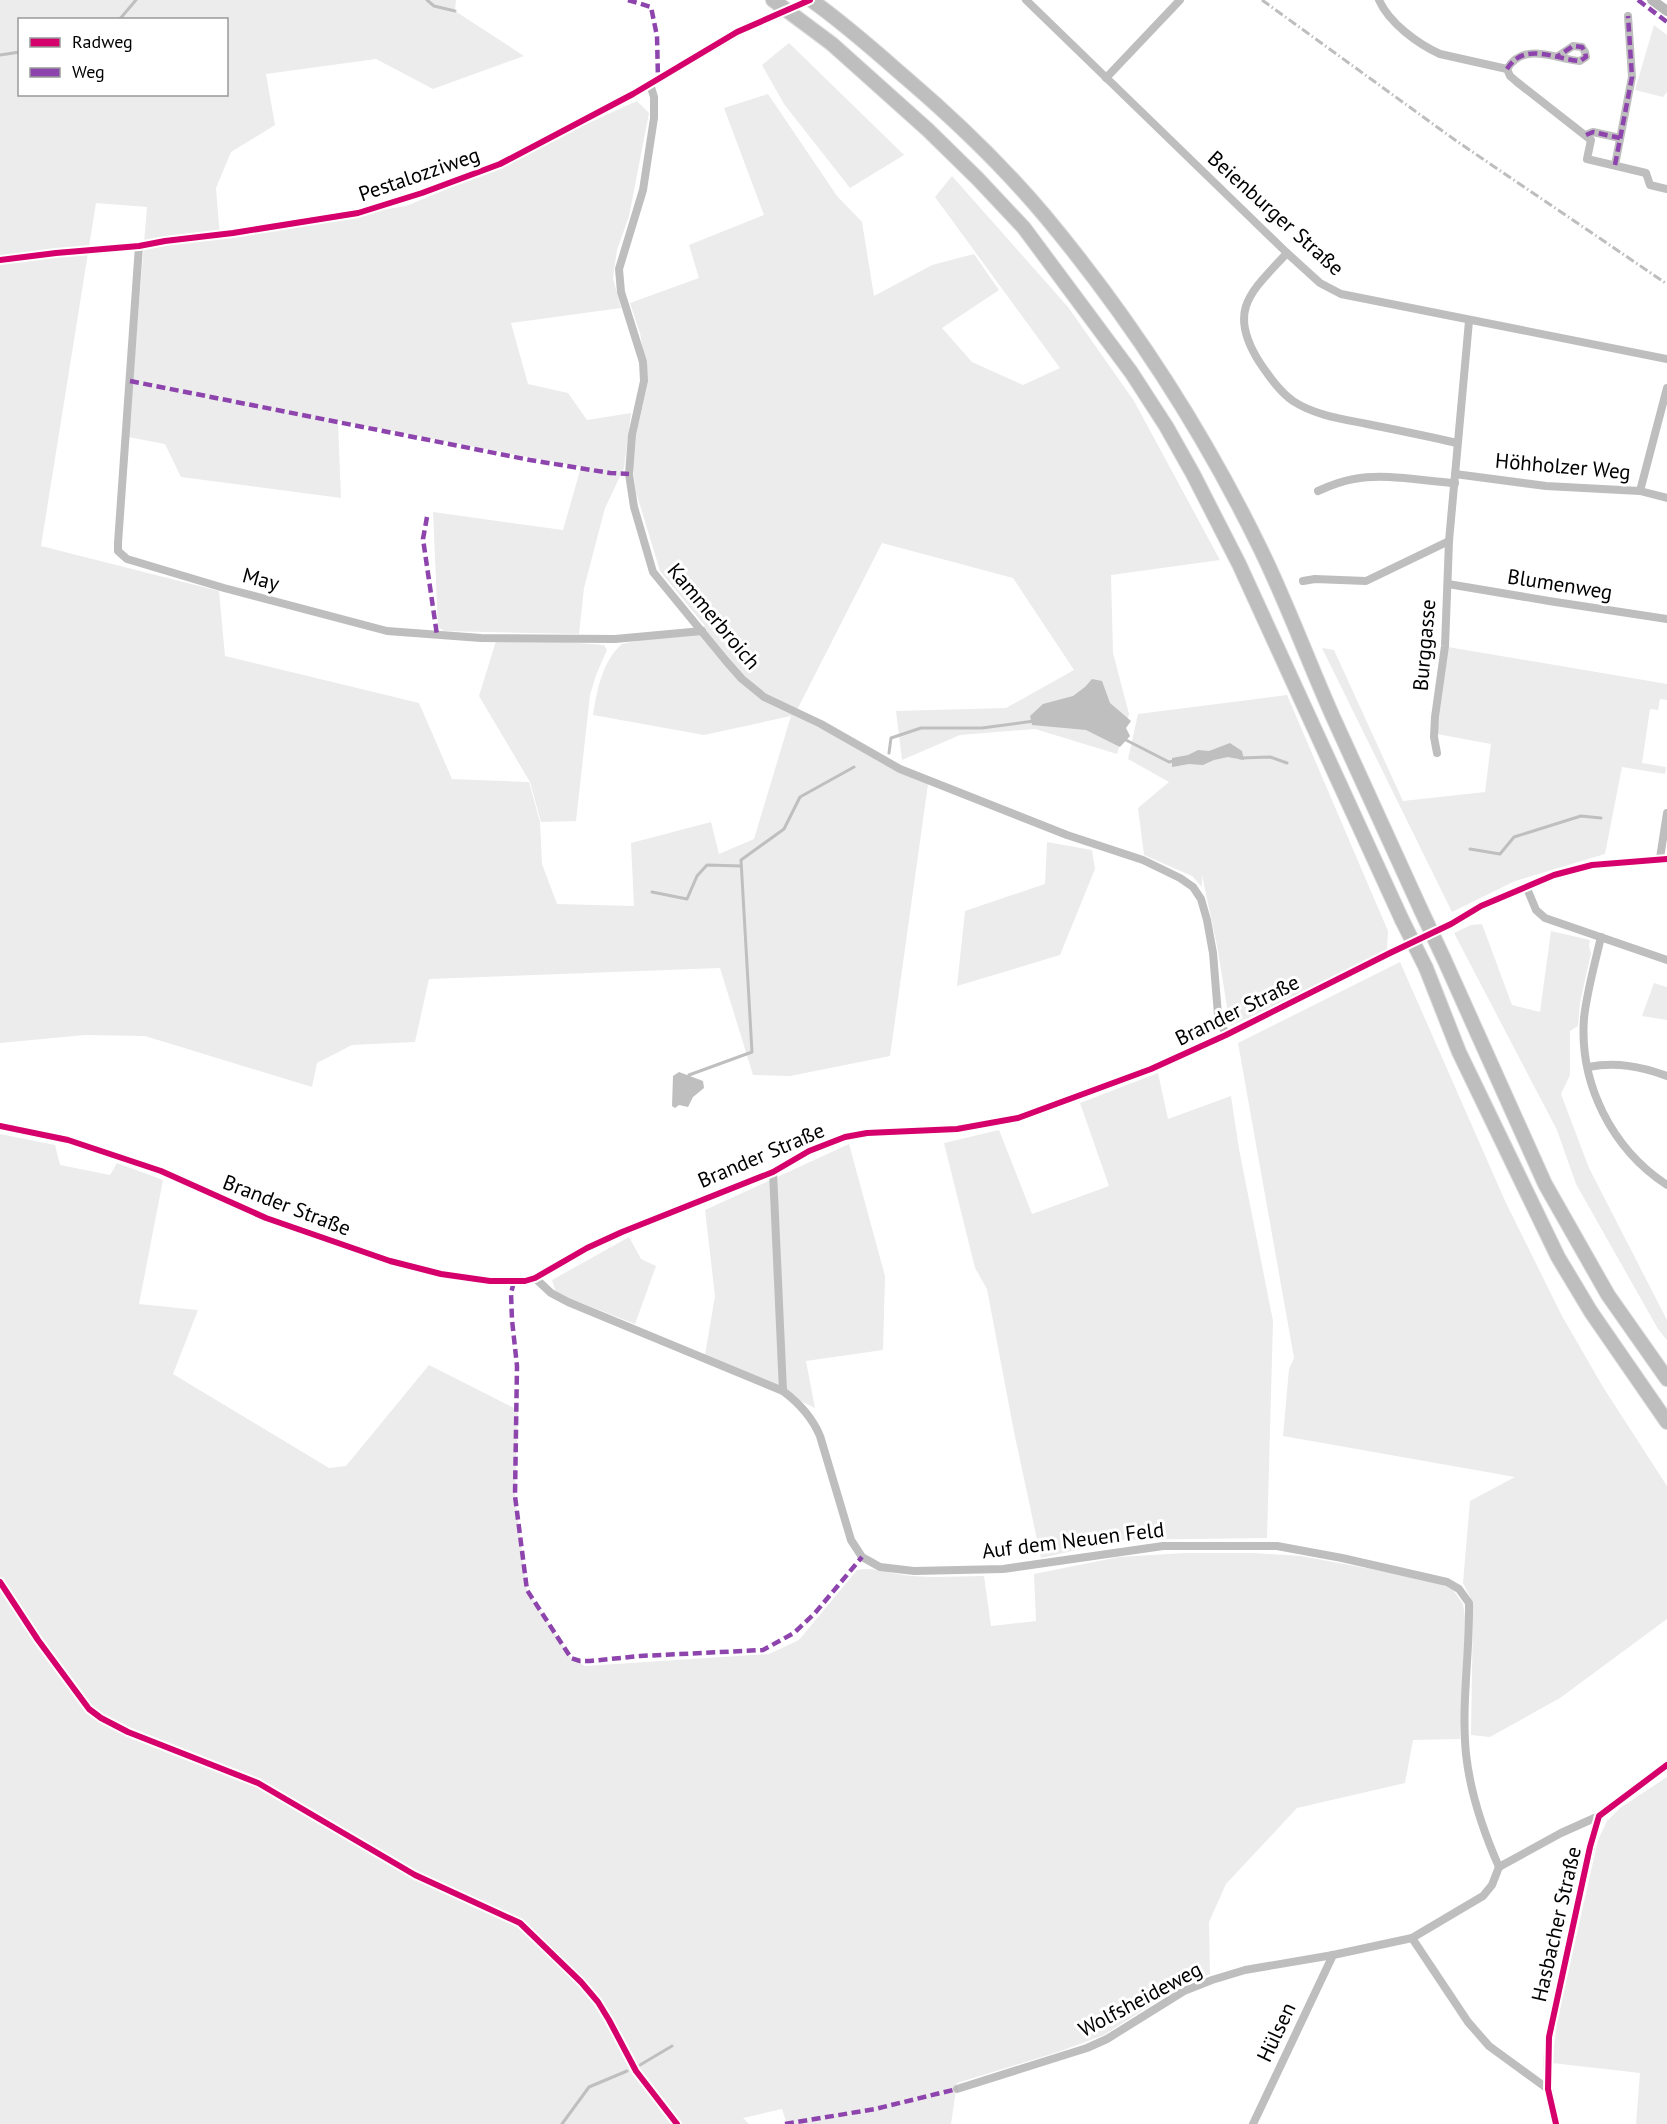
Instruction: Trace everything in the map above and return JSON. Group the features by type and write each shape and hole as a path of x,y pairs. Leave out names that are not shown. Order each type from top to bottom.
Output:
{"highway":[{"path":"773,0 832,44 928,130 978,179 1024,228 1131,372 1188,464 1239,564 1426,968 1459,1052 1558,1257 1591,1312 1667,1422"},
{"path":"811,0 843,23 942,109 993,160 1043,214 1098,283 1152,357 1215,464 1261,549 1333,717 1545,1184 1608,1295 1667,1379"}],"main road":[{"path":"1652,0 1667,11"}],"street":[{"name":"Pestalozziweg","path":"0,260 139,246 233,233 358,213 422,193 500,164 650,84 749,26 811,0"},
{"name":"Beienburger Straße","path":"1026,0 1320,283 1341,294 1667,359"},
{"path":"1107,78 1180,0"},
{"path":"1379,0 1402,28 1431,50 1507,69"},
{"path":"1615,165 1632,77 1628,16"},
{"path":"1507,69 1511,62 1524,54 1558,56"},
{"path":"1507,69 1510,76 1517,82 1591,140 1587,159 1646,173 1650,185 1667,189"},
{"name":"Kammerbroich","path":"650,84 654,97 654,118 643,190 619,269 621,292 643,363 644,381 632,435 629,474 634,507 653,572 742,679 764,697 821,724 900,769 1067,835 1143,860 1193,887 1201,899 1207,920 1213,953 1218,1015 1226,1035"},
{"path":"1586,135 1593,132 1620,138"},
{"name":"May","path":"139,246 118,543 118,551 128,560 387,632 481,638 615,639 702,631"},
{"path":"1287,253 1253,292 1244,310 1243,322 1249,346 1280,390 1301,406 1321,414 1457,443"},
{"name":"Burggasse","path":"1437,753 1434,737 1445,646 1449,541 1469,321"},
{"path":"1640,491 1667,388"},
{"name":"Höhholzer Weg","path":"1455,474 1546,486 1640,491 1667,498"},
{"path":"1318,492 1355,479 1385,478 1455,483"},
{"path":"1303,581 1315,579 1366,581 1449,541"},
{"name":"Blumenweg","path":"1448,584 1667,619"},
{"path":"1664,859 1667,813"},
{"name":"Brander Straße","path":"0,1126 68,1140 161,1171 266,1218 418,1270 490,1281 525,1281 535,1278 587,1248 622,1232 773,1172 808,1151 845,1137 888,1131 957,1129 1018,1118 1151,1069 1226,1035 1390,952 1451,924 1481,906 1526,886 1554,875 1592,865 1664,859"},
{"path":"1526,886 1533,905 1540,914 1551,921 1667,960"},
{"path":"1601,937 1584,1020 1584,1044 1595,1095 1612,1129 1645,1169 1667,1185"},
{"path":"1588,1066 1626,1065 1646,1068 1667,1076"},
{"path":"773,1172 783,1391"},
{"name":"Auf dem Neuen Feld","path":"535,1278 551,1293 568,1302 783,1391 798,1402 816,1426 851,1540 862,1557 880,1567 914,1571 1003,1569 1163,1546 1277,1546 1342,1557 1448,1582 1459,1589 1469,1603 1466,1755 1489,1845 1500,1868"},
{"path":"1500,1868 1561,1833 1599,1815 1667,1765"},
{"name":"Hasbacher Straße","path":"1556,2124 1548,2089 1549,2037 1599,1815"},
{"name":"Wolfsheideweg","path":"957,2089 1087,2048 1107,2039 1184,1991 1212,1980 1245,1970 1412,1938 1483,1896 1492,1886 1500,1868"},
{"path":"1412,1938 1468,2022 1489,2046 1548,2089"},
{"name":"Hülsen","path":"1253,2124 1332,1955"}],"shaded area":[{"path":"0,0 456,0 455,11 524,56 433,89 376,59 266,74 275,125 231,152 216,188 220,237 406,206 500,167 502,170 501,167 637,101 649,113 629,216 617,250 613,278 621,308 511,323 528,384 568,393 587,420 631,413 624,468 605,508 584,588 579,634 444,631 438,627 433,512 563,530 581,467 338,421 341,498 181,477 165,444 128,437 147,207 96,203 41,546 219,591 225,656 419,703 452,779 529,782 540,822 542,864 557,904 634,906 631,843 711,822 719,854 754,839 791,716 704,735 593,715 605,668 622,644 705,626 660,571 636,492 633,468 636,436 648,382 640,333 630,303 699,278 689,245 764,215 724,108 768,94 837,196 862,222 874,296 932,265 974,254 999,290 942,328 972,362 1023,385 1060,368 935,197 952,176 1068,307 1134,401 1220,560 1111,575 1113,653 1129,714 1117,754 1035,729 960,735 902,760 896,711 1006,708 1074,670 1013,578 882,543 794,713 897,770 928,784 890,1056 790,1076 753,1075 720,968 429,979 415,1042 352,1045 317,1063 312,1087 145,1036 85,1035 0,1043"},
{"path":"1654,25 1667,35 1667,92 1663,97 1635,90"},
{"path":"789,43 904,155 850,188 784,104 762,65"},
{"path":"496,641 553,641 604,645 607,650 590,695 576,821 541,822 530,782 479,696"},
{"path":"1448,647 1667,684 1667,700 1660,699 1658,710 1650,709 1642,763 1666,767 1665,774 1622,767 1605,854 1515,881 1452,912 1322,648 1334,650 1403,801 1485,792 1491,744 1437,734"},
{"path":"1092,679 1102,681 1110,703 1131,721 1126,728 1130,736 1120,747 1086,730 1032,725 1030,716 1043,704 1073,696"},
{"path":"1287,695 1388,931 1387,949 1273,1007 1230,1026 1218,951 1202,875 1202,887 1192,876 1144,855 1138,808 1169,782 1128,759 1138,714"},
{"path":"1230,743 1242,751 1244,760 1228,757 1203,765 1189,764 1172,767 1172,758 1188,755 1198,750 1209,751"},
{"path":"1047,842 1092,850 1095,869 1060,955 957,986 965,911 1045,884"},
{"path":"1482,924 1512,1005 1540,1012 1551,931 1590,940 1591,953 1580,1003 1578,1026 1570,1031 1570,1075 1561,1094 1589,1168 1667,1320 1667,1340 1658,1329 1576,1184 1557,1130 1454,933 1471,925"},
{"path":"1400,962 1506,1203 1562,1316 1603,1387 1667,1486 1667,1619 1560,1698 1490,1737 1471,1735 1473,1611 1470,1597 1463,1583 1470,1501 1515,1477 1283,1436 1289,1369 1294,1358 1238,1043"},
{"path":"1654,983 1667,987 1667,1020 1642,1016"},
{"path":"679,1072 703,1081 704,1088 693,1097 688,1107 679,1105 675,1108 672,1106 673,1076"},
{"path":"1158,1073 1168,1119 1231,1096 1239,1149 1273,1321 1267,1538 1121,1540 1041,1558 987,1289 975,1268 944,1143 999,1130 1032,1214 1109,1186 1080,1103"},
{"path":"0,1134 55,1145 60,1165 110,1175 117,1163 163,1180 139,1304 198,1310 173,1374 329,1468 346,1466 429,1365 518,1410 515,1496 527,1590 571,1658 585,1666 769,1654 799,1640 857,1570 863,1569 922,1577 984,1576 991,1626 1036,1621 1034,1574 1119,1557 1185,1553 1301,1556 1419,1578 1453,1590 1463,1604 1466,1624 1460,1739 1413,1740 1405,1783 1297,1808 1226,1884 1209,1922 1210,1974 1181,1986 1104,2035 1058,2052 957,2083 951,2124 787,2124 782,2109 743,2118 749,2124 0,2124"},
{"path":"849,1144 885,1276 883,1350 806,1361 815,1408 705,1355 715,1296 705,1210"},
{"path":"629,1237 641,1259 656,1266 635,1324 556,1293 552,1280"},
{"path":"1667,1777 1667,2124 1636,2124 1640,2073 1552,2063 1557,2022 1598,1840 1607,1821 1620,1808"}],"waterway":[{"path":"121,18 136,0"},
{"path":"427,0 434,6 455,11"},
{"path":"0,55 18,52"},
{"path":"889,753 891,738 921,728 982,728 1034,721"},
{"path":"1124,739 1169,762 1174,761"},
{"path":"1240,758 1270,757 1287,763"},
{"path":"689,1075 752,1052 741,860 784,829 800,797 854,767"},
{"path":"1470,849 1500,854 1514,837 1581,816 1601,818"},
{"path":"652,892 687,899 697,876 707,865 741,866"},
{"path":"640,2065 672,2046"},
{"path":"562,2124 589,2087 627,2071"}],"railway":[{"path":"1262,0 1455,140 1667,284"}],"marked path":[{"path":"628,0 651,7 657,36 658,79"},
{"path":"1638,0 1667,22"},
{"path":"1615,165 1632,77 1628,16"},
{"path":"1507,69 1514,61 1531,54 1580,61 1586,57 1582,47 1573,46 1558,56"},
{"path":"1586,135 1593,132 1620,138"},
{"path":"130,381 530,460 629,474"},
{"path":"427,517 423,539 437,635"},
{"path":"514,1282 511,1293 517,1366 515,1496 527,1590 571,1658 590,1661 640,1656 763,1650 794,1633 815,1613 862,1557"},
{"path":"785,2124 875,2109 957,2089"}],"cycle path":[{"path":"0,260 139,246 233,233 358,213 422,193 500,164 633,94 737,32 810,0"},
{"path":"0,1126 68,1140 161,1171 266,1218 390,1261 441,1274 490,1281 525,1281 535,1278 587,1248 622,1232 773,1172 809,1151 845,1137 867,1133 957,1129 1018,1118 1151,1069 1226,1035 1451,924 1481,906 1554,875 1592,865 1667,859"},
{"path":"0,1582 38,1640 89,1709 101,1718 128,1732 258,1783 415,1875 520,1923 581,1982 598,2002 636,2071 677,2124"},
{"path":"1556,2124 1548,2089 1549,2037 1590,1847 1599,1816 1667,1765"}]}
